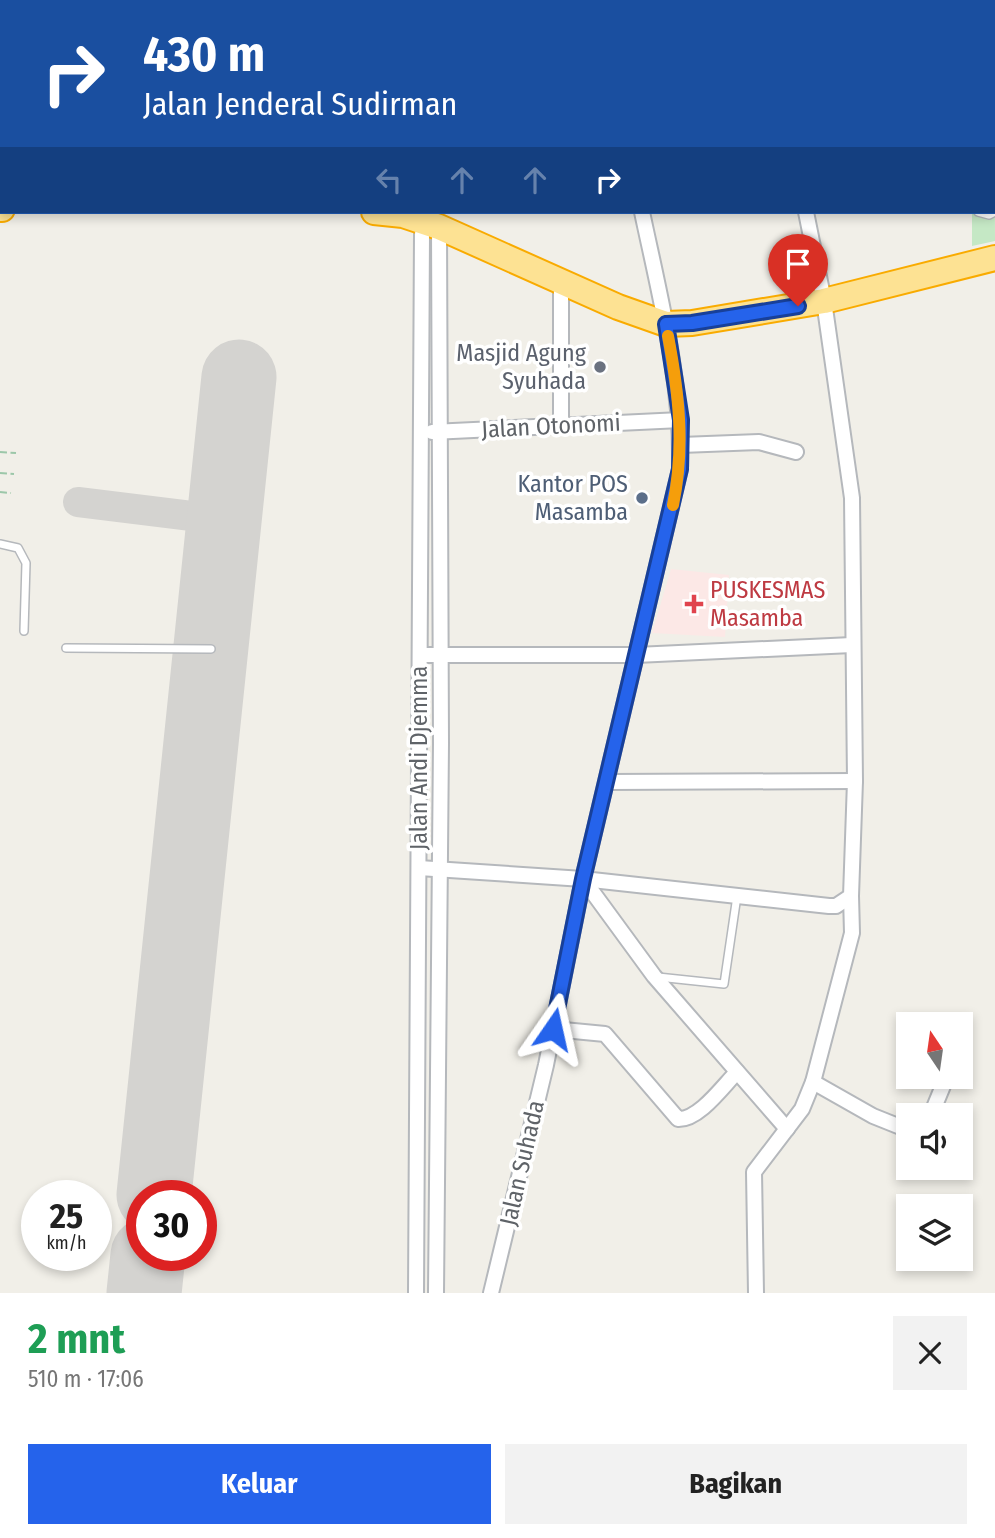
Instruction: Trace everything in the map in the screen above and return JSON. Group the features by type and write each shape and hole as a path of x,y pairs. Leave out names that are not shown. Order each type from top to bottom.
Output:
{"highway":[{"path":"393,214 433,222 561,281 666,324 692,323 824,301 995,258"}],"street":[{"name":"Jalan Suhada","path":"491,1293 553,1029 583,879 680,469 681,420 666,324 642,214"},
{"path":"756,1293 752,1194 754,1172 802,1109 813,1082 852,933 855,781 852,645 856,614 852,498 824,301 806,214"},
{"name":"Jalan Andi Djemma","path":"433,222 439,431 440,655 436,1293"},
{"name":"Jalan Andi Djemma","path":"415,1293 422,234 433,222"},
{"path":"561,281 561,426"},
{"name":"Jalan Otonomi","path":"420,433 681,420"},
{"path":"681,445 759,442 796,452"},
{"path":"420,655 636,655 852,645"},
{"path":"608,782 855,781"},
{"path":"419,868 583,879 829,906 836,906 851,897"},
{"path":"583,879 654,976 787,1129"},
{"path":"553,1029 605,1034 678,1119 685,1119 695,1112 737,1072"},
{"path":"813,1082 873,1116 896,1125"},
{"path":"418,1148 436,1148"}],"lane":[{"path":"0,544 18,548 26,563 24,631"},
{"path":"66,648 211,649"},
{"path":"654,976 724,984 737,895"}],"path":[{"path":"0,452 16,453"},
{"path":"0,473 13,474"},
{"path":"0,492 12,493"}],"shaded area":[{"name":"PUSKESMAS Masamba","path":"671,569 729,575 725,637 652,633"}],"green space":[{"path":"972,214 995,214 995,241 972,246"}],"taxiway":[{"path":"78,502 224,520"}],"runway":[{"path":"156,1180 239,377"},
{"path":"144,1293 146,1271"}],"slow traffic":[{"path":"668,336 681,420 680,469 673,505"}],"place":[{"name":"Masjid Agung Syuhada","path":"600,367"},
{"name":"Kantor POS Masamba","path":"642,498"},
{"name":"PUSKESMAS Masamba","path":"694,604"}],"route":[{"path":"553,1029 583,879 680,469 681,420 666,324 692,323 798,306"}]}
